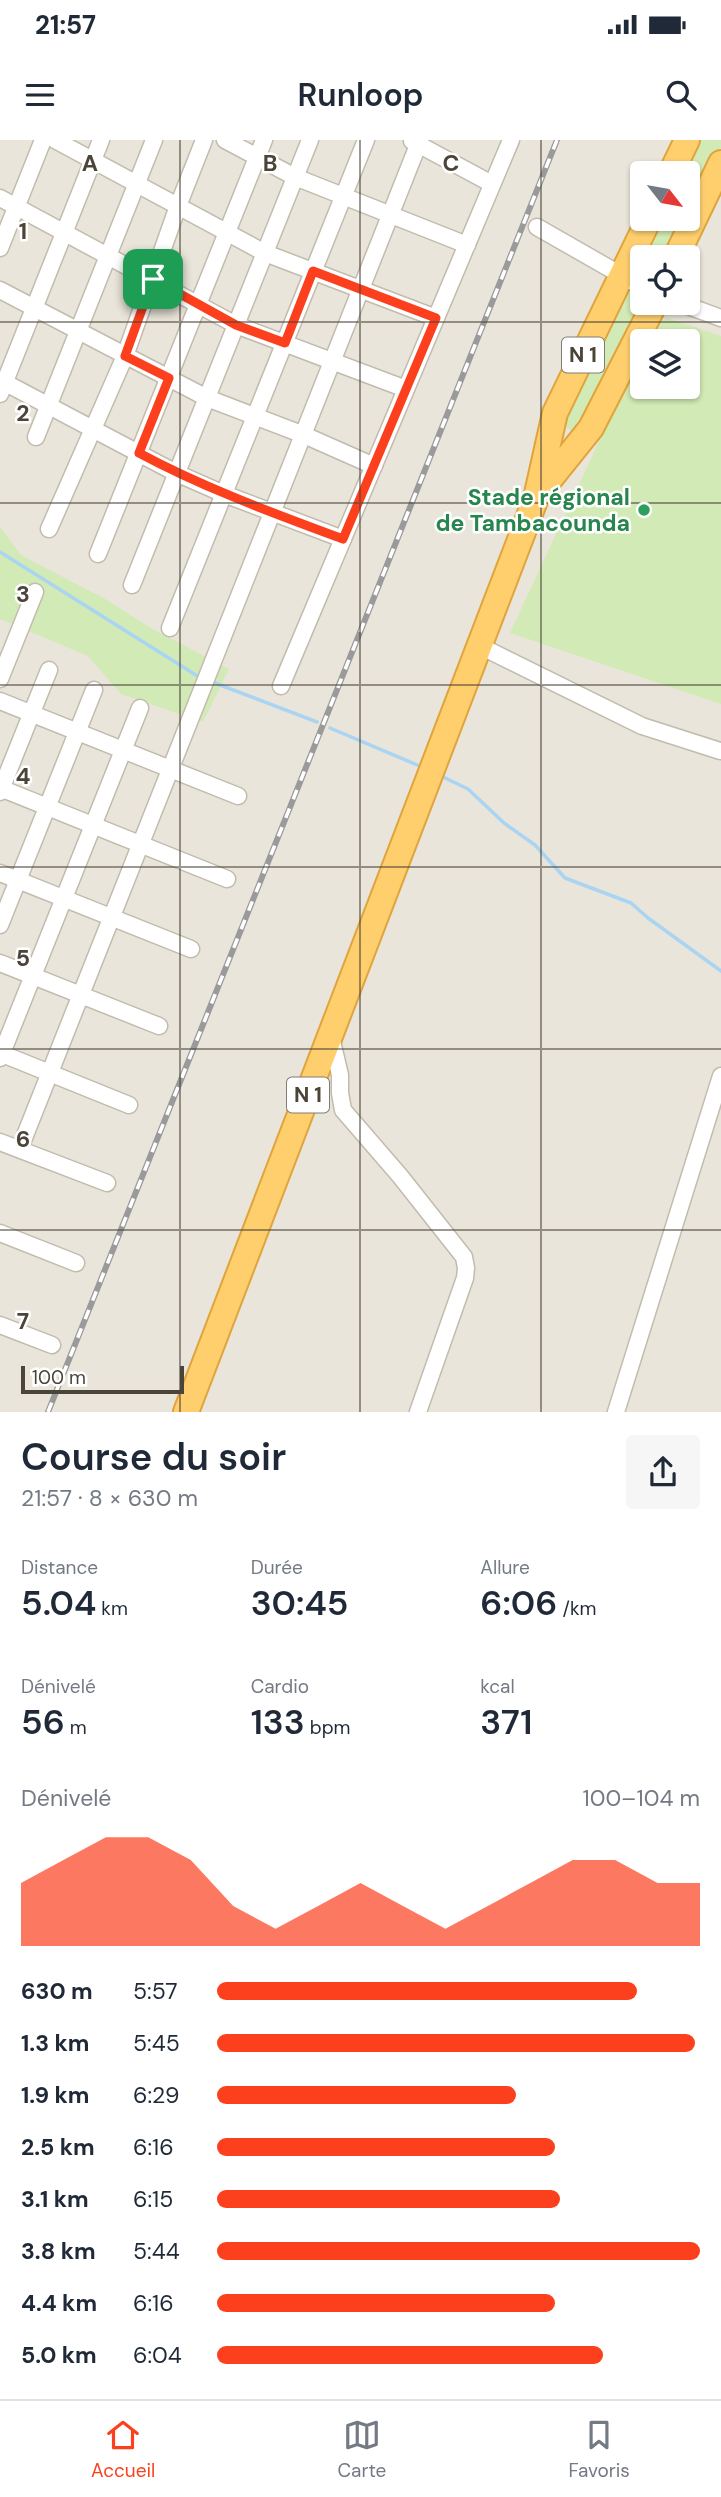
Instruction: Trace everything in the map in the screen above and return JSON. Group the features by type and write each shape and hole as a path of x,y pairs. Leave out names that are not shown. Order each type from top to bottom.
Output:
{"highway":[{"path":"677,161 687,140"},
{"path":"682,245 721,163"},
{"name":"N 1","path":"186,1412 536,498 555,413 630,285"},
{"name":"N 1","path":"536,498 549,478 591,428 649,315"}],"street":[{"path":"0,248 43,140"},
{"path":"55,140 265,253 436,318"},
{"path":"101,140 2,385 48,405 176,473 343,539"},
{"path":"36,437 154,140"},
{"path":"49,529 125,356 204,140"},
{"path":"225,140 295,177 467,245"},
{"path":"98,554 264,140"},
{"path":"132,585 310,140"},
{"path":"170,628 366,140"},
{"path":"281,686 511,140"},
{"path":"20,1148 391,214 416,142 492,184"},
{"path":"0,198 236,325 406,389"},
{"path":"537,227 630,281"},
{"path":"0,290 207,398 304,435 374,466"},
{"path":"700,310 721,318"},
{"path":"0,678 35,592"},
{"path":"480,646 642,726 720,751"},
{"path":"49,670 0,790 227,879"},
{"path":"0,925 94,690"},
{"path":"0,701 238,796"},
{"path":"129,1105 0,1055 140,708"},
{"path":"0,873 191,949"},
{"path":"0,963 159,1026"},
{"path":"331,1037 340,1075 344,1110 464,1257 465,1278 418,1412"},
{"path":"616,1412 721,1076"},
{"path":"0,1142 107,1183"},
{"path":"0,1233 76,1264"},
{"path":"0,1325 52,1345"}],"shaded area":[{"path":"0,140 721,140 721,1412 0,1412"}],"green space":[{"path":"694,140 721,140 721,148 700,193 700,161 684,161"},
{"path":"649,231 681,231 675,245 642,245"},
{"path":"626,287 630,290 630,315 638,315 574,433 561,419"},
{"name":"Stade régional de Tambacounda","path":"668,318 721,336 721,704 510,633 630,375 630,399 700,399 700,329 652,329 654,324"},
{"path":"0,527 21,555 229,669 203,722 121,694 88,656 0,619"}],"waterway":[{"path":"0,552 199,677"},
{"path":"215,683 317,722"},
{"path":"330,728 422,767"},
{"path":"439,775 468,789 504,823 535,845 565,878 631,903 721,971"}],"railway":[{"path":"48,1412 557,140"}],"place":[{"name":"Stade régional de Tambacounda","path":"644,510"}],"route":[{"path":"313,271 436,318 343,539 224,494 139,453 169,378 125,356 153,279 236,325 285,343 313,271"}]}
